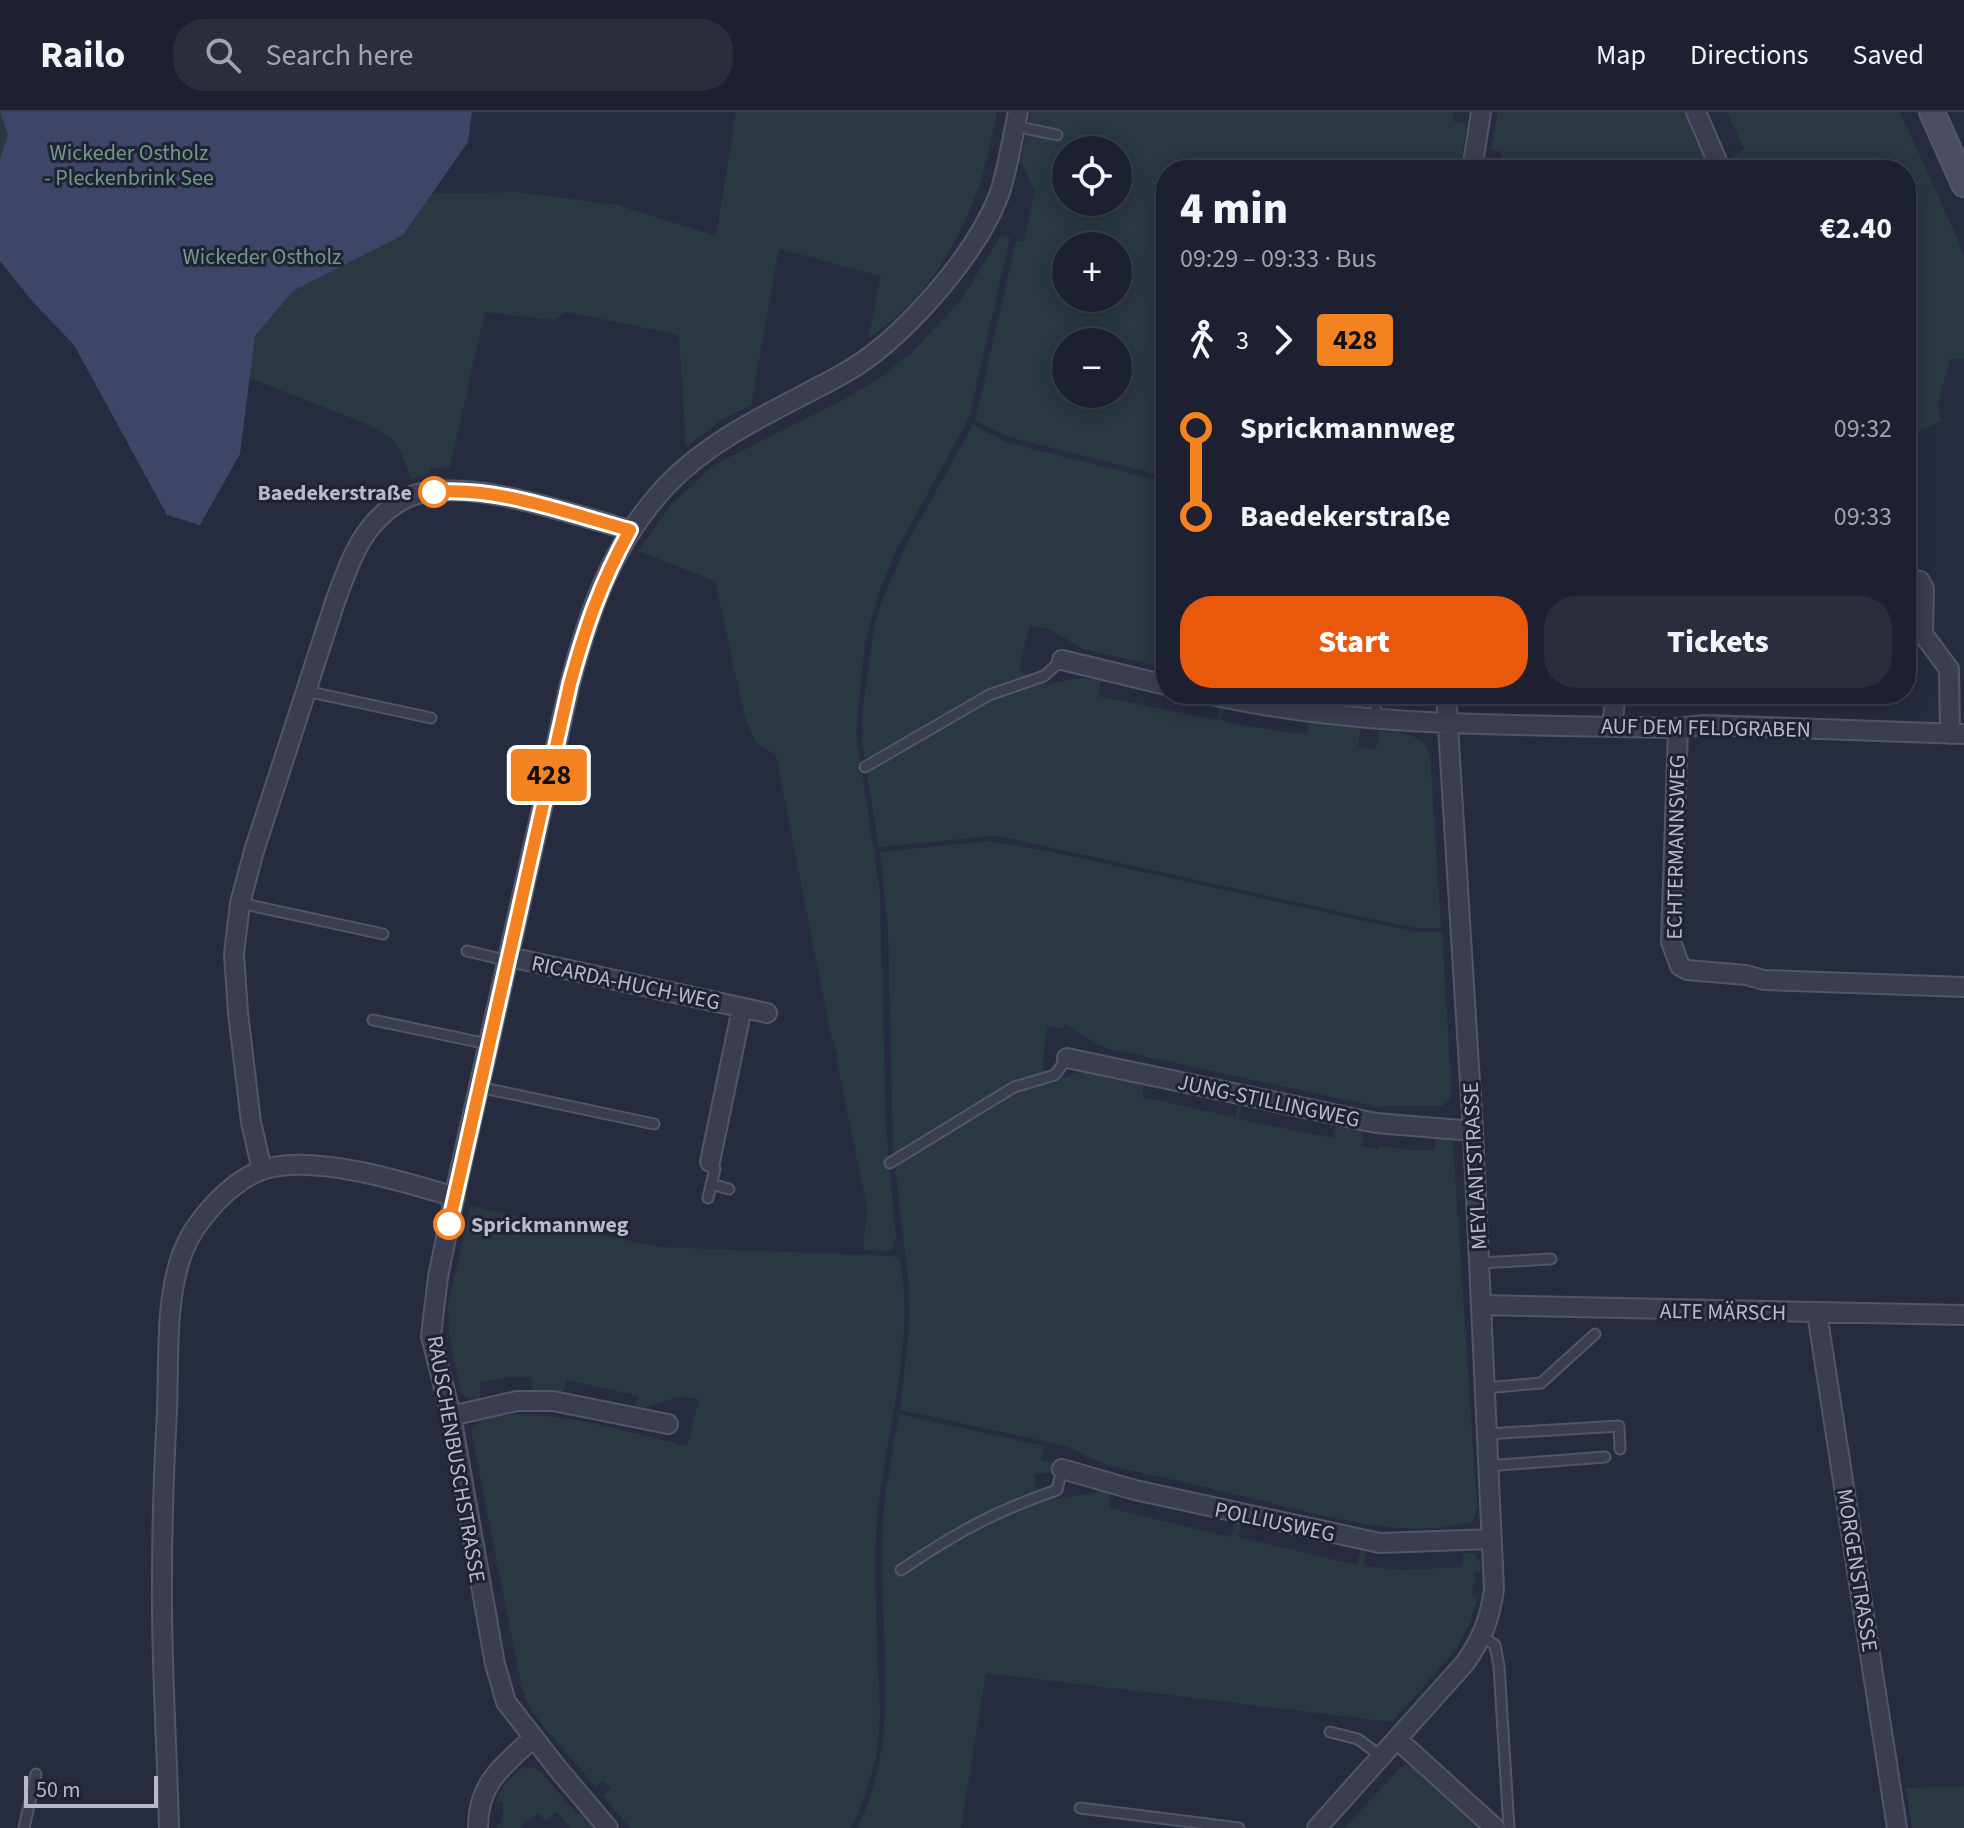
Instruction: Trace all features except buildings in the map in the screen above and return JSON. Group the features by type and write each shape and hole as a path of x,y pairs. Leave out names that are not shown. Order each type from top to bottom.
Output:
{"main road":[{"path":"1932,112 1963,179"}],"street":[{"path":"1474,160 1481,112"},
{"path":"1696,112 1717,160"},
{"name":"RAUSCHENBUSCHSTRASSE","path":"608,1828 506,1702 495,1664 451,1416 431,1336 434,1300 488,1044 583,636 605,575 630,530 670,483 699,457 747,424 845,373 882,348 915,316 961,260 999,195 1016,119"},
{"path":"262,1170 253,1131 238,1013 234,954 240,903 254,851 350,563 369,528 410,497 436,491 473,492 529,503 630,530"},
{"path":"1916,580 1920,581 1924,589 1923,634 1949,669 1957,734"},
{"path":"1062,660 1156,683"},
{"name":"AUF DEM FELDGRABEN","path":"1274,704 1375,719 1447,723 1678,728 1704,725 1957,734"},
{"name":"MEYLANTSTRASSE","path":"1317,1828 1465,1663 1483,1637 1491,1614 1494,1589 1473,1131 1446,704"},
{"path":"1612,726 1615,704"},
{"name":"ECHTERMANNSWEG","path":"1678,728 1671,942 1680,966 1687,970 1746,975 1764,980 1964,987"},
{"name":"RICARDA-HUCH-WEG","path":"509,959 767,1013"},
{"name":"RICARDA-HUCH-WEG","path":"710,1162 742,1008"},
{"name":"JUNG-STILLINGWEG","path":"1067,1058 1376,1123 1473,1131"},
{"path":"169,1828 162,1582 170,1318 175,1277 183,1252 194,1229 212,1206 262,1170 281,1166 319,1167 405,1183 455,1197"},
{"name":"ALTE MÄRSCH","path":"1481,1305 1964,1315"},
{"name":"MORGENSTRASSE","path":"1817,1313 1897,1828"},
{"path":"451,1416 534,1400 668,1424"},
{"name":"POLLIUSWEG","path":"1062,1469 1135,1490 1380,1543 1492,1539"},
{"path":"478,1828 479,1805 490,1780 533,1738"},
{"path":"1398,1740 1495,1828"}],"lane":[{"path":"1016,119 1057,135"},
{"path":"865,767 989,695 1044,676 1062,660"},
{"path":"306,691 431,718"},
{"path":"1375,719 1376,704"},
{"path":"240,903 383,934"},
{"path":"467,951 509,959"},
{"path":"373,1020 488,1044"},
{"path":"890,1163 1014,1087 1055,1075 1067,1058"},
{"path":"479,1087 654,1124"},
{"path":"708,1198 715,1169 710,1162"},
{"path":"711,1184 729,1189"},
{"path":"1479,1263 1551,1259"},
{"path":"1485,1388 1541,1383 1595,1334"},
{"path":"1486,1434 1619,1426 1620,1449"},
{"path":"1487,1466 1605,1457"},
{"path":"901,1570 967,1527 1057,1490 1062,1469"},
{"path":"1483,1637 1495,1645 1509,1828"},
{"path":"1330,1732 1358,1739 1382,1757"},
{"path":"24,1828 36,1774"},
{"path":"1080,1808 1239,1828"}],"green space":[{"name":"Wickeder Ostholz","path":"0,112 417,194 518,192 617,205 716,236 736,112 997,112 982,176 956,239 918,295 895,318 868,338 881,276 779,249 751,405 723,419 686,447 679,335 567,312 553,320 485,312 450,467 430,469 431,474 411,479 401,452 391,438 367,424 241,375 0,192"},
{"path":"1031,112 1454,112 1453,121 1467,123 1461,160 1156,160 1156,474 1009,437 975,421 1016,241 1024,241 1035,190 1020,160"},
{"path":"1498,112 1685,112 1707,160 1501,160 1502,152 1491,149"},
{"path":"1727,112 1900,112 1964,253 1964,359 1950,359 1937,407 1941,421 1916,433 1916,160 1734,160 1733,156 1744,149"},
{"path":"1001,235 1010,238 969,418 895,553 866,638 856,732 880,892 886,1127 896,1238 893,1250 863,1250 867,1209 776,756 755,741 745,718 715,581 638,551 671,505 714,465 841,401 877,380 909,355 961,300"},
{"path":"973,425 1008,443 1156,480 1156,666 1082,649 1050,629 1030,625 1019,672 1032,674 1045,684 1083,678 1101,679 1098,696 1217,720 1220,705 1224,706 1221,720 1233,724 1307,735 1309,720 1361,727 1358,746 1376,750 1379,731 1416,738 1430,754 1441,928 1416,928 1385,922 993,836 879,847 862,743 863,707 874,627 906,545"},
{"path":"989,841 1043,850 1415,932 1442,932 1451,1080 1450,1099 1442,1106 1374,1106 1111,1049 1098,1045 1065,1024 1063,1029 1048,1026 1043,1063 1047,1085 1078,1073 1111,1074 1144,1083 1142,1097 1235,1117 1239,1103 1242,1104 1239,1119 1333,1138 1336,1124 1364,1130 1361,1146 1434,1150 1436,1136 1453,1142 1477,1508 1473,1521 1419,1529 1332,1518 1106,1465 1071,1448 1052,1443 900,1410 910,1318 909,1288 893,1149 888,929 880,852"},
{"path":"471,1206 658,1247 893,1256 900,1259 904,1292 902,1358 876,1539 879,1735 869,1783 851,1828 630,1828 603,1796 610,1788 603,1780 596,1787 528,1705 522,1688 471,1431 486,1420 510,1415 540,1415 608,1426 687,1446 699,1399 679,1397 635,1410 638,1396 567,1380 563,1395 533,1392 531,1377 506,1377 480,1383 480,1399 464,1396 460,1391 449,1334 448,1305"},
{"path":"899,1414 1044,1446 1041,1460 1055,1463 1051,1473 1034,1474 1041,1501 1104,1491 1111,1493 1109,1508 1231,1537 1235,1521 1242,1523 1239,1537 1356,1565 1360,1550 1366,1551 1364,1566 1400,1570 1463,1567 1462,1553 1472,1553 1479,1560 1481,1572 1475,1572 1472,1595 1478,1596 1470,1623 1457,1648 1392,1722 986,1673 961,1828 857,1828 871,1794 880,1759 884,1723 883,1524"},
{"path":"1404,1764 1414,1766 1483,1828 1344,1828"},
{"path":"524,1767 541,1772 577,1814 581,1812 594,1828 571,1828 556,1812 546,1821 538,1813 520,1828 497,1828 502,1824 503,1802 497,1801 498,1796 507,1782"},
{"path":"1964,1786 1964,1828 1912,1828 1906,1788"}],"water":[{"path":"0,112 472,112 468,142 403,235 293,291 255,336 240,454 200,525 167,515 74,345 32,301 0,261 0,159 8,134"}],"bus line":[{"name":"428","path":"434,492 473,492 529,503 630,530 605,575 588,620 570,684 449,1224"}],"place":[{"name":"Baedekerstraße","path":"434,492"},
{"name":"Sprickmannweg","path":"449,1224"}],"park label":[{"name":"Wickeder Ostholz - Pleckenbrink See","path":"129,164"}]}
